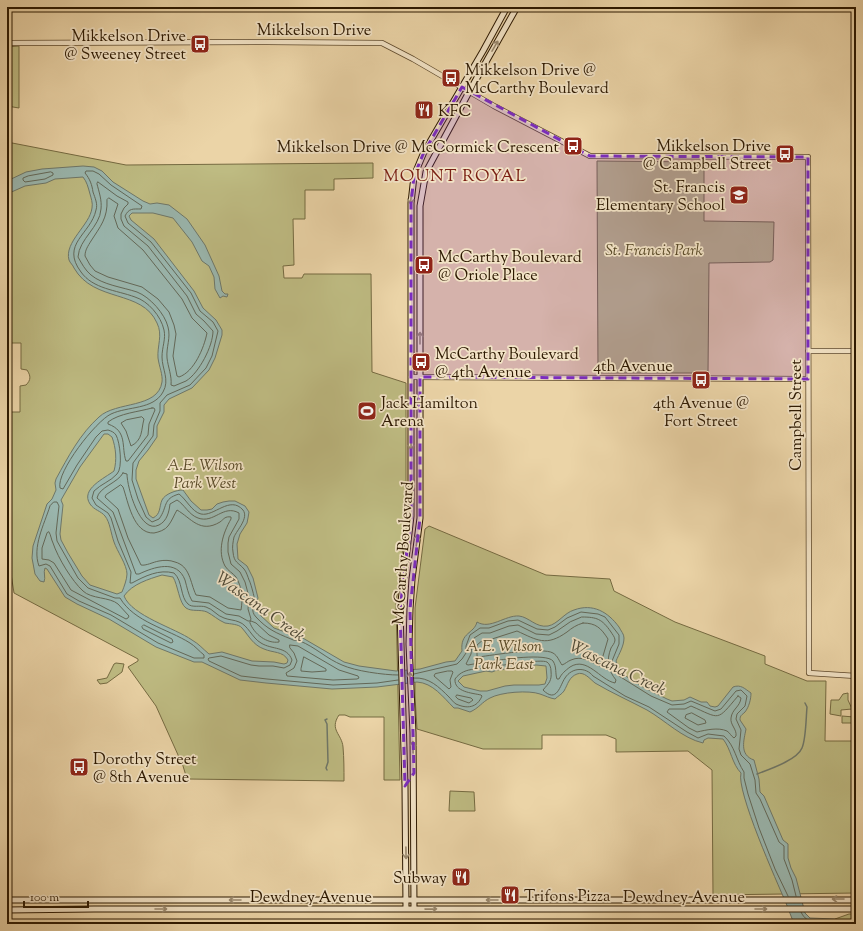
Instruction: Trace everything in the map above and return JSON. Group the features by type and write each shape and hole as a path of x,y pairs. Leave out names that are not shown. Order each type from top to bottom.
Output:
{"main road":[{"name":"McCarthy Boulevard","path":"406,909 405,786 400,610 411,516 411,202 414,176 424,152 506,7"},
{"name":"McCarthy Boulevard","path":"414,909 414,774 409,662 410,609 420,518 420,206 426,172 517,7"},
{"path":"414,774 405,786 414,799"},
{"name":"Dewdney Avenue","path":"7,900 856,900"},
{"name":"Dewdney Avenue","path":"7,910 856,909"}],"street":[{"name":"Mikkelson Drive","path":"7,43 382,43 412,58 520,120 590,156 808,157"},
{"name":"Campbell Street","path":"808,157 809,673 856,676"},
{"path":"808,351 856,351"},
{"name":"4th Avenue","path":"411,377 808,378"}],"highlighted area":[{"path":"462,87 590,156 808,157 808,379 420,377 420,518 410,609 414,773 405,786 400,610 411,516 411,203 414,176 424,152"}],"green space":[{"path":"19,46 19,108 7,106 7,47"},
{"name":"A.E. Wilson Park West","path":"7,142 126,165 373,163 373,178 334,179 334,190 305,190 305,219 293,219 294,265 283,266 284,278 302,278 304,274 371,274 372,372 406,383 406,523 396,604 400,780 384,780 384,717 350,717 345,715 339,715 335,724 343,747 344,781 187,779 183,766 156,706 128,667 138,661 138,659 14,593 7,548 7,412 20,412 20,386 26,385 30,378 27,370 21,369 21,343 7,343"},
{"name":"St. Francis Park","path":"597,161 704,162 704,221 774,222 773,260 770,262 709,263 708,373 598,373"},
{"name":"A.E. Wilson Park East","path":"429,526 546,575 610,579 614,591 675,622 765,656 765,664 807,681 826,681 825,741 856,741 856,893 713,895 712,770 688,751 616,752 616,739 606,735 542,735 542,749 483,749 417,729 415,696 415,608 425,529"},
{"path":"114,664 124,664 122,672 107,683 100,684 97,680 107,678"},
{"path":"848,693 848,700 852,709 841,710 841,716 830,714 831,700 839,700 843,694"},
{"path":"842,716 854,717 854,723 842,723"},
{"path":"450,791 474,792 475,811 449,811"},
{"path":"849,914 856,914 856,924 848,924 835,919"}],"water":[{"name":"Wascana Creek","path":"83,166 94,167 102,171 113,182 143,201 150,204 157,203 169,205 187,219 205,245 219,276 222,291 225,294 228,294 227,297 223,296 220,298 215,289 214,277 209,266 202,261 192,242 173,218 153,213 132,213 129,216 131,220 154,239 194,291 203,308 216,320 222,330 222,335 215,358 209,370 192,388 169,399 164,405 164,412 157,426 157,437 139,461 136,470 136,479 149,515 153,518 156,516 159,512 163,498 180,490 183,490 191,501 201,510 212,509 217,504 229,501 235,501 245,506 249,512 247,523 240,534 237,544 238,559 247,566 253,578 258,598 256,604 259,614 274,628 292,636 301,637 344,662 359,666 396,671 420,669 455,661 462,651 463,640 477,622 487,624 514,616 519,616 536,624 548,626 555,623 570,611 581,608 594,608 610,617 624,635 624,641 616,661 621,673 643,687 672,701 684,700 690,697 701,702 707,702 710,706 715,707 718,706 733,687 738,686 745,689 751,693 749,705 740,718 746,729 744,751 749,758 754,760 759,779 760,792 764,796 783,840 788,844 788,858 796,878 805,913 810,918 835,919 848,924 794,923 751,817 741,783 741,773 723,739 708,738 704,740 703,743 695,741 674,729 654,714 601,687 584,674 580,673 572,677 563,692 555,699 535,693 508,693 490,698 470,712 454,708 433,688 417,682 377,687 332,689 240,680 202,662 194,662 156,647 109,619 77,604 65,597 45,568 44,582 40,581 35,574 32,558 33,546 47,504 52,499 56,490 56,479 70,454 80,438 99,417 106,412 145,401 153,397 159,391 162,382 158,358 160,332 157,323 150,312 141,305 93,287 83,279 69,260 68,253 70,247 87,221 92,208 89,189 83,177 55,179 46,183 25,186 7,194 7,181 26,172 42,169","holes":["104,434 108,434 112,437 116,458 115,467 114,471 95,484 88,494 88,499 90,504 107,519 114,542 127,570 122,592 117,594 90,585 82,576 68,553 61,540 60,534 63,505 61,500 80,467","162,575 173,577 182,602 186,608 207,612 225,623 239,626 260,647 286,657 288,660 287,663 252,661 222,652 209,654 185,635 145,616 129,603 124,596 131,588 146,580","536,665 546,666 547,678 545,684 505,686 487,691 464,687 458,681 463,676"]}],"waterway":[{"path":"757,774 789,760 802,748 805,734 807,707 805,703"},
{"path":"327,719 325,720 327,724 327,770"}],"place":[{"name":"Mikkelson Drive @ Sweeney Street","path":"200,44"},
{"name":"Mikkelson Drive @ McCarthy Boulevard","path":"451,78"},
{"name":"KFC","path":"424,110"},
{"name":"Mikkelson Drive @ McCormick Crescent","path":"573,146"},
{"name":"Mikkelson Drive @ Campbell Street","path":"785,154"},
{"name":"St. Francis Elementary School","path":"739,195"},
{"name":"McCarthy Boulevard @ Oriole Place","path":"424,265"},
{"name":"McCarthy Boulevard @ 4th Avenue","path":"421,362"},
{"name":"4th Avenue @ Fort Street","path":"701,380"},
{"name":"Jack Hamilton Arena","path":"367,411"},
{"name":"Dorothy Street @ 8th Avenue","path":"79,767"},
{"name":"Subway","path":"461,877"},
{"name":"Trifons Pizza","path":"510,895"}],"district":[{"name":"MOUNT ROYAL","path":"455,175"}]}
